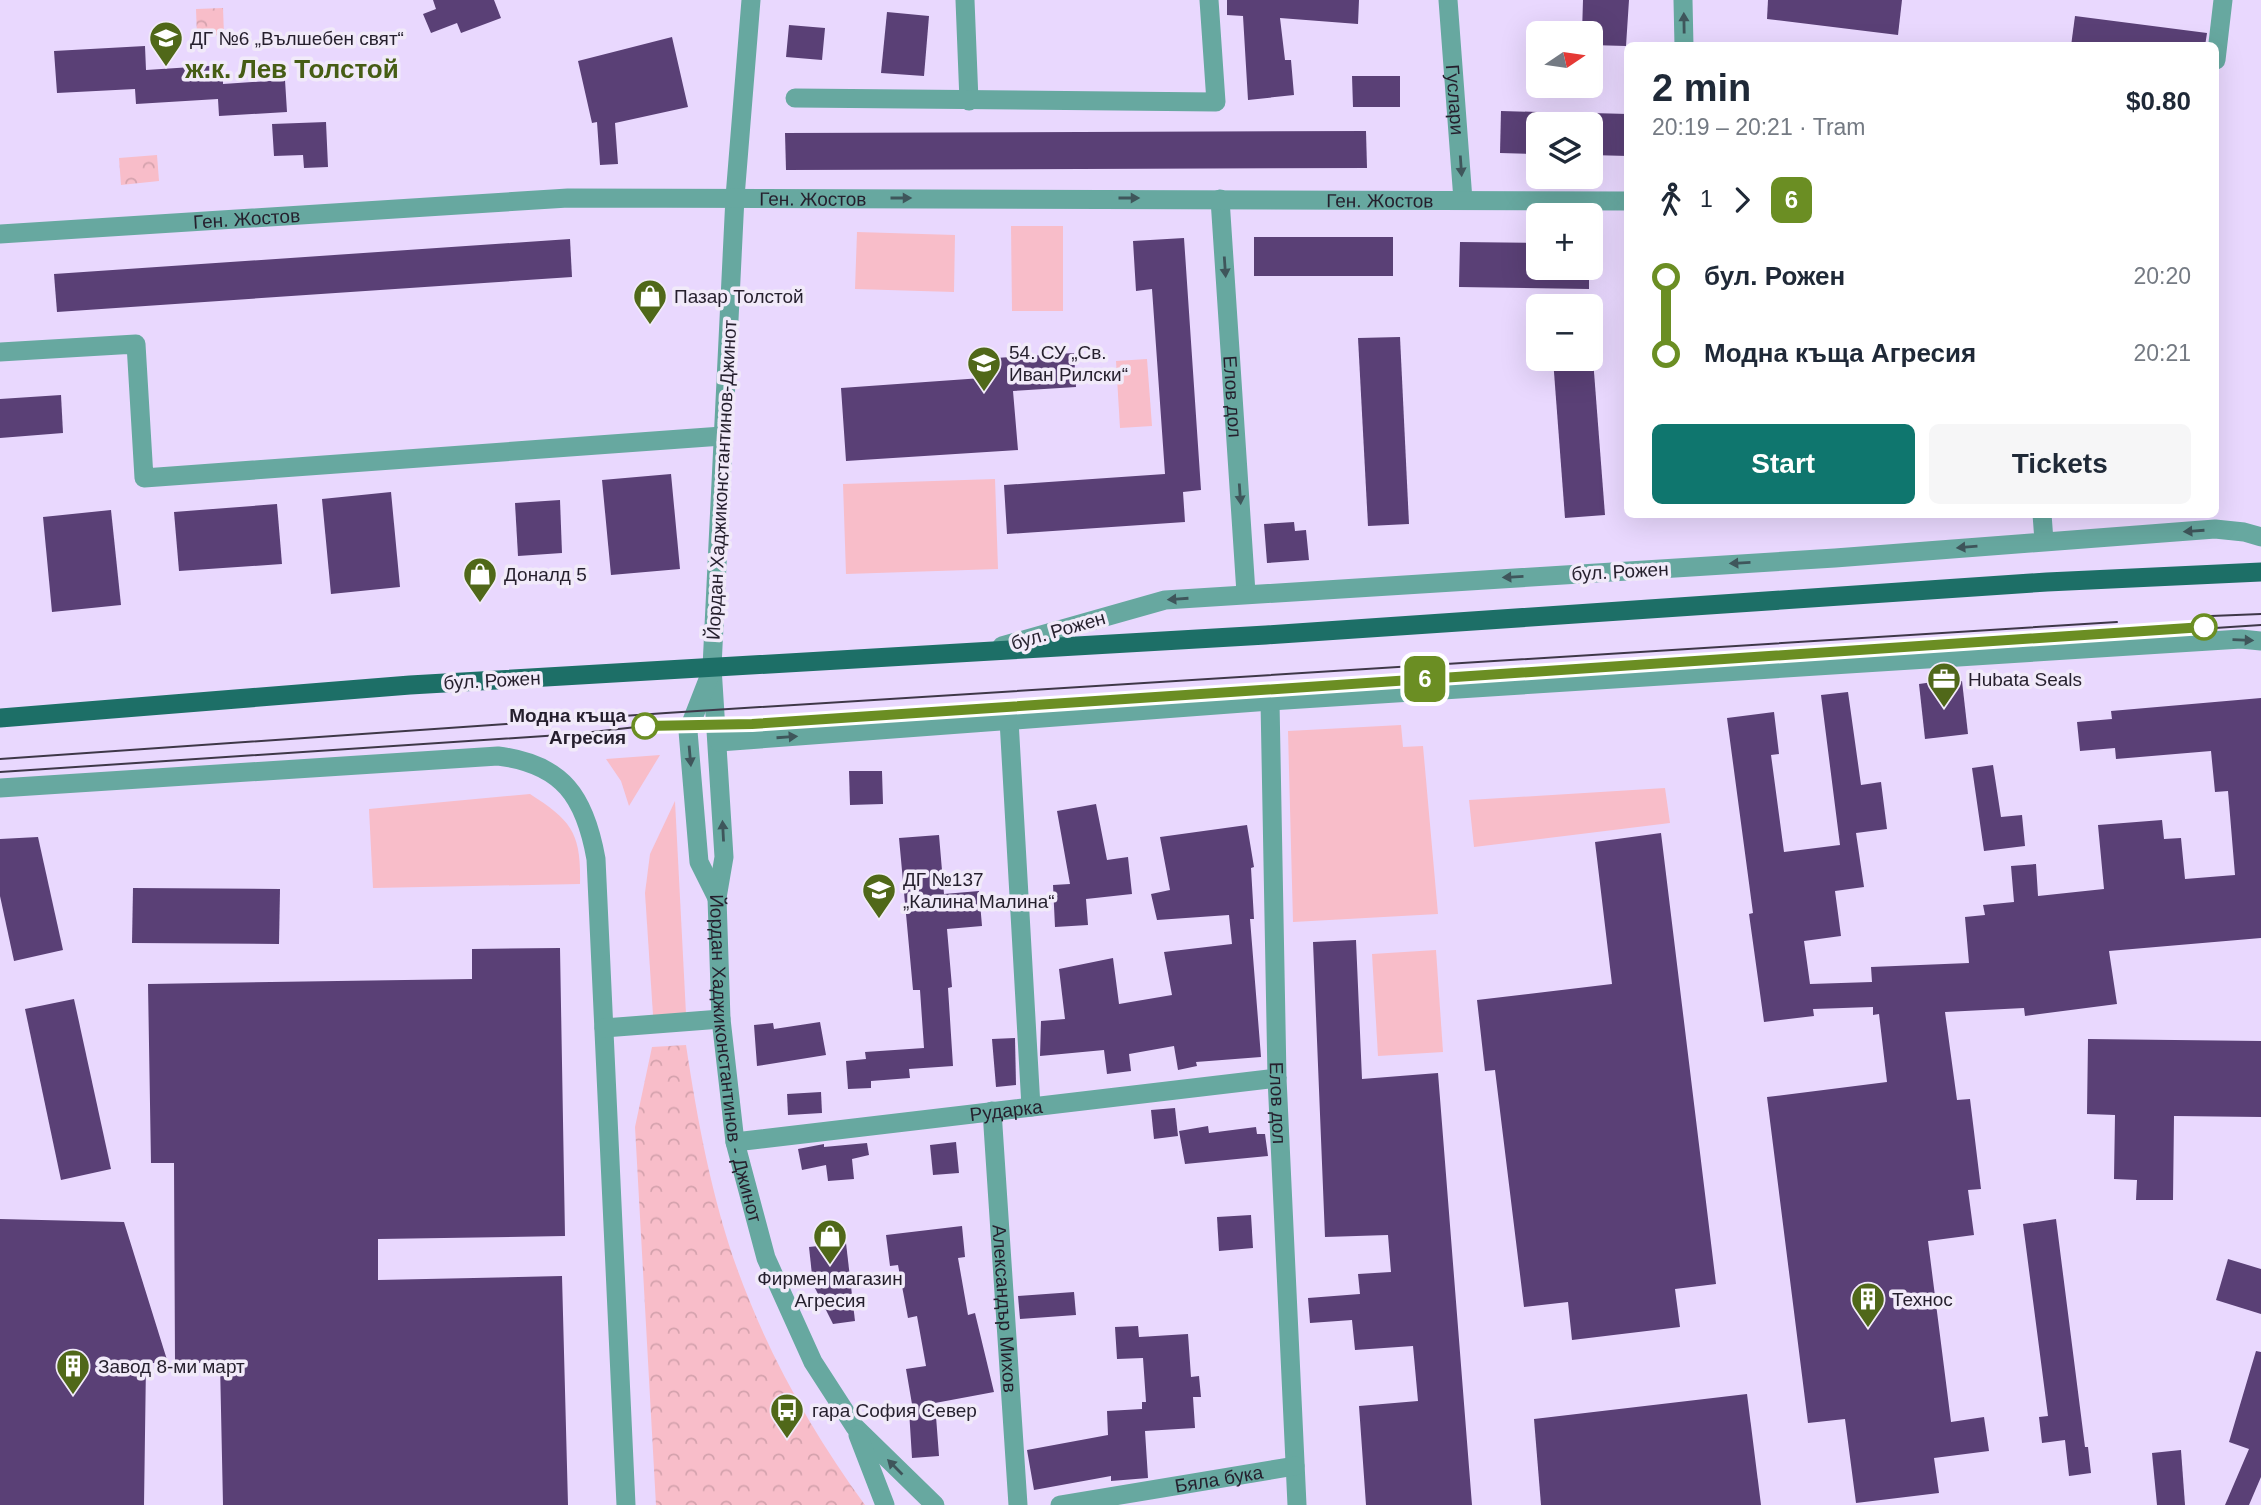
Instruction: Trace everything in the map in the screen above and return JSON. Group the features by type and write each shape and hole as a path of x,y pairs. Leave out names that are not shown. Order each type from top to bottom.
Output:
{"main road":[{"name":"бул. Рожен","path":"0,718 410,685 984,652 2033,583 2261,572"}],"street":[{"name":"Йордан Хаджиконстантинов-Джинот","path":"712,667 735,197 751,0"},
{"path":"965,0 969,102"},
{"path":"796,98 969,102 1216,102 1209,0"},
{"name":"Гуслари","path":"1448,0 1463,200"},
{"path":"1683,0 1684,42"},
{"path":"2218,42 2223,0"},
{"name":"Ген. Жостов","path":"0,234 568,198 1624,201"},
{"name":"Елов дол","path":"1220,199 1246,593"},
{"path":"0,352 136,344 144,478 722,436"},
{"path":"2042,518 2044,541"},
{"name":"бул. Рожен","path":"984,652 1165,600 1835,558 2215,529 2261,537"},
{"path":"719,742 1270,701 2016,652 2241,639 2261,641"},
{"path":"712,667 688,730 699,862 717,898"},
{"name":"Йордан Хаджиконстантинов - Джинот","path":"712,667 719,742 724,857 717,898 721,1019 735,1142 766,1258 813,1362 856,1427 935,1505"},
{"name":"Елов дол","path":"1270,701 1277,1078 1297,1505"},
{"path":"1009,720 1031,1107"},
{"path":"0,788 498,756 525,759 566,783 591,829 596,859 626,1505"},
{"path":"604,1028 721,1019"},
{"name":"Рударка","path":"735,1142 1277,1078"},
{"name":"Александър Михов","path":"992,1111 1018,1505"},
{"name":"Йордан Хаджиконстантинов - Джинот","path":"856,1427 884,1505"},
{"name":"Бяла бука","path":"1060,1505 1295,1466"},
{"name":"Йордан Хаджиконстантинов - Джинот","path":"874,1477 894,1505"}],"green space":[{"path":"223,8 224,35 197,36 196,9"},
{"path":"157,155 159,181 121,185 119,158"},
{"path":"1011,226 1063,226 1063,311 1012,311"},
{"path":"857,232 955,235 954,292 855,289"},
{"path":"1147,359 1152,426 1120,428 1116,361"},
{"path":"995,479 998,569 846,574 843,484"},
{"path":"1401,725 1403,747 1423,746 1438,914 1293,922 1288,731"},
{"path":"660,755 629,806 621,781 606,759"},
{"path":"1665,788 1670,823 1474,847 1469,800"},
{"path":"530,794 556,812 571,830 579,852 580,884 373,888 369,809"},
{"path":"675,801 686,1014 653,1015 645,893 650,854"},
{"path":"1436,950 1443,1052 1378,1056 1372,954"},
{"path":"686,1045 710,1175 738,1271 761,1329 787,1382 816,1433 865,1505 656,1505 635,1127 652,1047"}],"building":[{"path":"433,0 494,0 501,18 461,33 457,23 431,33 423,14 436,9"},
{"path":"1227,0 1359,0 1358,24 1280,18 1285,60 1291,60 1294,95 1248,100 1243,16 1227,15"},
{"path":"1583,0 1629,0 1624,46 1603,45 1603,21 1582,21"},
{"path":"1768,0 1902,0 1898,35 1767,19"},
{"path":"887,12 929,16 924,76 881,73"},
{"path":"2075,16 2207,33 2206,42 2072,42"},
{"path":"789,25 825,28 822,60 786,57"},
{"path":"672,37 688,107 615,123 618,164 600,165 597,122 592,123 578,61"},
{"path":"145,46 146,70 223,65 223,84 285,80 287,112 219,116 218,99 136,104 135,89 57,93 54,51"},
{"path":"1352,76 1400,76 1400,107 1353,107"},
{"path":"1501,111 1538,112 1526,112 1526,154 1500,153"},
{"path":"1603,113 1624,114 1624,156 1603,155"},
{"path":"326,122 328,167 304,168 303,155 274,156 272,124"},
{"path":"1366,131 1367,168 786,170 785,133"},
{"path":"1254,237 1393,237 1393,276 1254,276"},
{"path":"1184,238 1201,490 1183,492 1185,522 1007,534 1004,485 1165,474 1152,289 1136,291 1133,241"},
{"path":"570,239 572,277 57,312 54,274"},
{"path":"1460,242 1526,243 1526,280 1589,280 1589,289 1459,287"},
{"path":"1400,337 1409,524 1368,526 1358,338"},
{"path":"1074,353 1076,387 1013,391 1018,450 846,461 841,388 982,378 981,359"},
{"path":"1554,371 1594,371 1605,515 1565,518"},
{"path":"61,395 63,433 0,438 0,399"},
{"path":"671,474 680,569 611,575 602,480"},
{"path":"391,492 400,587 331,594 322,499"},
{"path":"560,500 562,553 518,556 515,503"},
{"path":"277,504 282,564 179,571 174,512"},
{"path":"111,510 121,605 52,612 43,517"},
{"path":"1294,522 1295,531 1306,530 1309,560 1267,563 1264,524"},
{"path":"1962,681 1968,734 1925,739 1919,684"},
{"path":"1848,692 1861,785 1881,782 1887,829 1856,833 1864,887 1835,891 1841,936 1804,941 1810,984 1872,982 1871,967 1969,963 1965,917 1985,915 1983,905 2014,902 2011,866 2036,864 2038,896 2104,889 2098,825 2162,820 2164,839 2181,838 2185,879 2235,875 2228,791 2215,792 2211,751 2116,759 2115,748 2080,751 2077,722 2112,719 2111,711 2261,698 2261,938 2109,951 2117,1004 2025,1016 2024,1008 1945,1012 1957,1100 1970,1099 1981,1189 1968,1190 1974,1235 1928,1241 1951,1422 1984,1417 1989,1451 1934,1458 1939,1493 1856,1503 1845,1419 1808,1423 1767,1097 1887,1082 1879,1014 1873,1015 1873,1007 1813,1009 1814,1016 1764,1022 1749,914 1753,913 1727,718 1774,712 1779,754 1771,755 1784,852 1840,845 1821,695"},
{"path":"1993,765 2001,817 2022,815 2025,846 1984,851 1972,768"},
{"path":"849,771 882,771 883,804 850,805"},
{"path":"1096,804 1107,860 1128,857 1132,894 1086,899 1088,925 1055,927 1053,885 1070,884 1057,811"},
{"path":"1247,825 1254,867 1251,868 1254,919 1250,919 1261,1057 1196,1062 1197,1066 1178,1070 1174,1046 1129,1054 1131,1071 1107,1074 1104,1050 1040,1056 1041,1021 1065,1019 1059,969 1113,958 1119,1004 1172,995 1164,952 1232,944 1229,915 1157,920 1151,894 1170,890 1160,837"},
{"path":"1661,833 1716,1284 1675,1289 1680,1327 1572,1340 1568,1302 1524,1307 1495,1070 1485,1071 1477,1000 1612,984 1595,842"},
{"path":"939,835 944,894 979,891 982,926 947,929 952,987 948,988 953,1066 909,1069 910,1078 871,1081 871,1088 848,1089 846,1061 866,1059 865,1052 924,1048 920,990 913,990 899,838"},
{"path":"38,837 63,950 14,961 0,896 0,839"},
{"path":"133,888 280,889 279,944 132,943"},
{"path":"1356,940 1362,1079 1438,1073 1472,1505 1366,1505 1359,1406 1418,1401 1413,1346 1355,1350 1352,1320 1310,1323 1308,1298 1360,1294 1358,1274 1391,1272 1388,1235 1325,1237 1313,942"},
{"path":"560,948 565,1236 378,1239 378,1280 562,1276 568,1505 223,1505 220,1363 175,1363 174,1163 151,1163 148,984 472,979 472,949"},
{"path":"74,999 111,1169 61,1180 25,1009"},
{"path":"820,1022 826,1055 757,1066 754,1025 773,1023 774,1029"},
{"path":"1015,1038 1016,1085 996,1087 992,1039"},
{"path":"2088,1039 2261,1041 2261,1117 2174,1116 2173,1200 2136,1200 2137,1180 2114,1179 2115,1115 2087,1114"},
{"path":"821,1092 822,1113 788,1115 787,1094"},
{"path":"1175,1108 1178,1136 1154,1139 1151,1110"},
{"path":"1208,1126 1209,1133 1256,1127 1257,1134 1265,1134 1268,1156 1185,1164 1179,1131"},
{"path":"956,1142 959,1173 933,1175 930,1145"},
{"path":"867,1143 869,1155 852,1159 854,1179 828,1181 826,1165 802,1170 798,1149 824,1144 824,1147"},
{"path":"1251,1215 1253,1248 1219,1251 1217,1217"},
{"name":"Завод 8-ми март","path":"0,1219 124,1222 168,1363 146,1363 144,1505 0,1505"},
{"path":"2056,1219 2085,1447 2088,1447 2091,1473 2069,1476 2065,1440 2042,1443 2039,1417 2048,1416 2023,1224"},
{"path":"962,1226 965,1257 958,1258 968,1315 975,1313 994,1392 935,1403 939,1456 912,1458 909,1410 913,1410 906,1369 926,1366 917,1316 908,1318 898,1265 890,1266 886,1235"},
{"name":"Фирмен магазин Агресия","path":"846,1243 855,1321 833,1324 813,1284 809,1247"},
{"path":"2228,1259 2261,1269 2261,1314 2216,1300"},
{"path":"1074,1292 1076,1315 1020,1319 1018,1296"},
{"path":"1138,1326 1139,1337 1188,1334 1191,1377 1199,1376 1201,1397 1193,1397 1195,1428 1145,1431 1148,1478 1111,1481 1111,1476 1034,1490 1027,1450 1108,1435 1107,1411 1142,1409 1142,1402 1146,1402 1143,1358 1117,1359 1115,1327"},
{"path":"2256,1351 2261,1352 2261,1477 2249,1505 2225,1505 2249,1449 2229,1442"},
{"path":"1747,1394 1761,1505 1541,1505 1534,1419"},
{"path":"2181,1450 2185,1505 2157,1505 2152,1453"}],"tram line":[{"path":"2211,616 2261,614"},
{"path":"0,759 666,713 2117,622"},
{"path":"0,772 575,734 645,726 752,724 2261,625"},
{"name":"6","path":"645,726 722,722 752,724 2204,627"}],"place":[{"name":"ДГ №6 „Вълшебен свят“","path":"166,68"},
{"name":"Пазар Толстой","path":"650,326"},
{"name":"54. СУ „Св. Иван Рилски“","path":"984,393"},
{"name":"Доналд 5","path":"480,604"},
{"name":"Hubata Seals","path":"1944,709"},
{"name":"Модна къща Агресия","path":"645,726"},
{"name":"ДГ №137 „Калина Малина“","path":"879,920"},
{"name":"Фирмен магазин Агресия","path":"830,1266"},
{"name":"Технос","path":"1868,1329"},
{"name":"Завод 8-ми март","path":"73,1396"},
{"name":"гара София Север","path":"787,1440"}],"district":[{"name":"ж.к. Лев Толстой","path":"292,69"}]}
